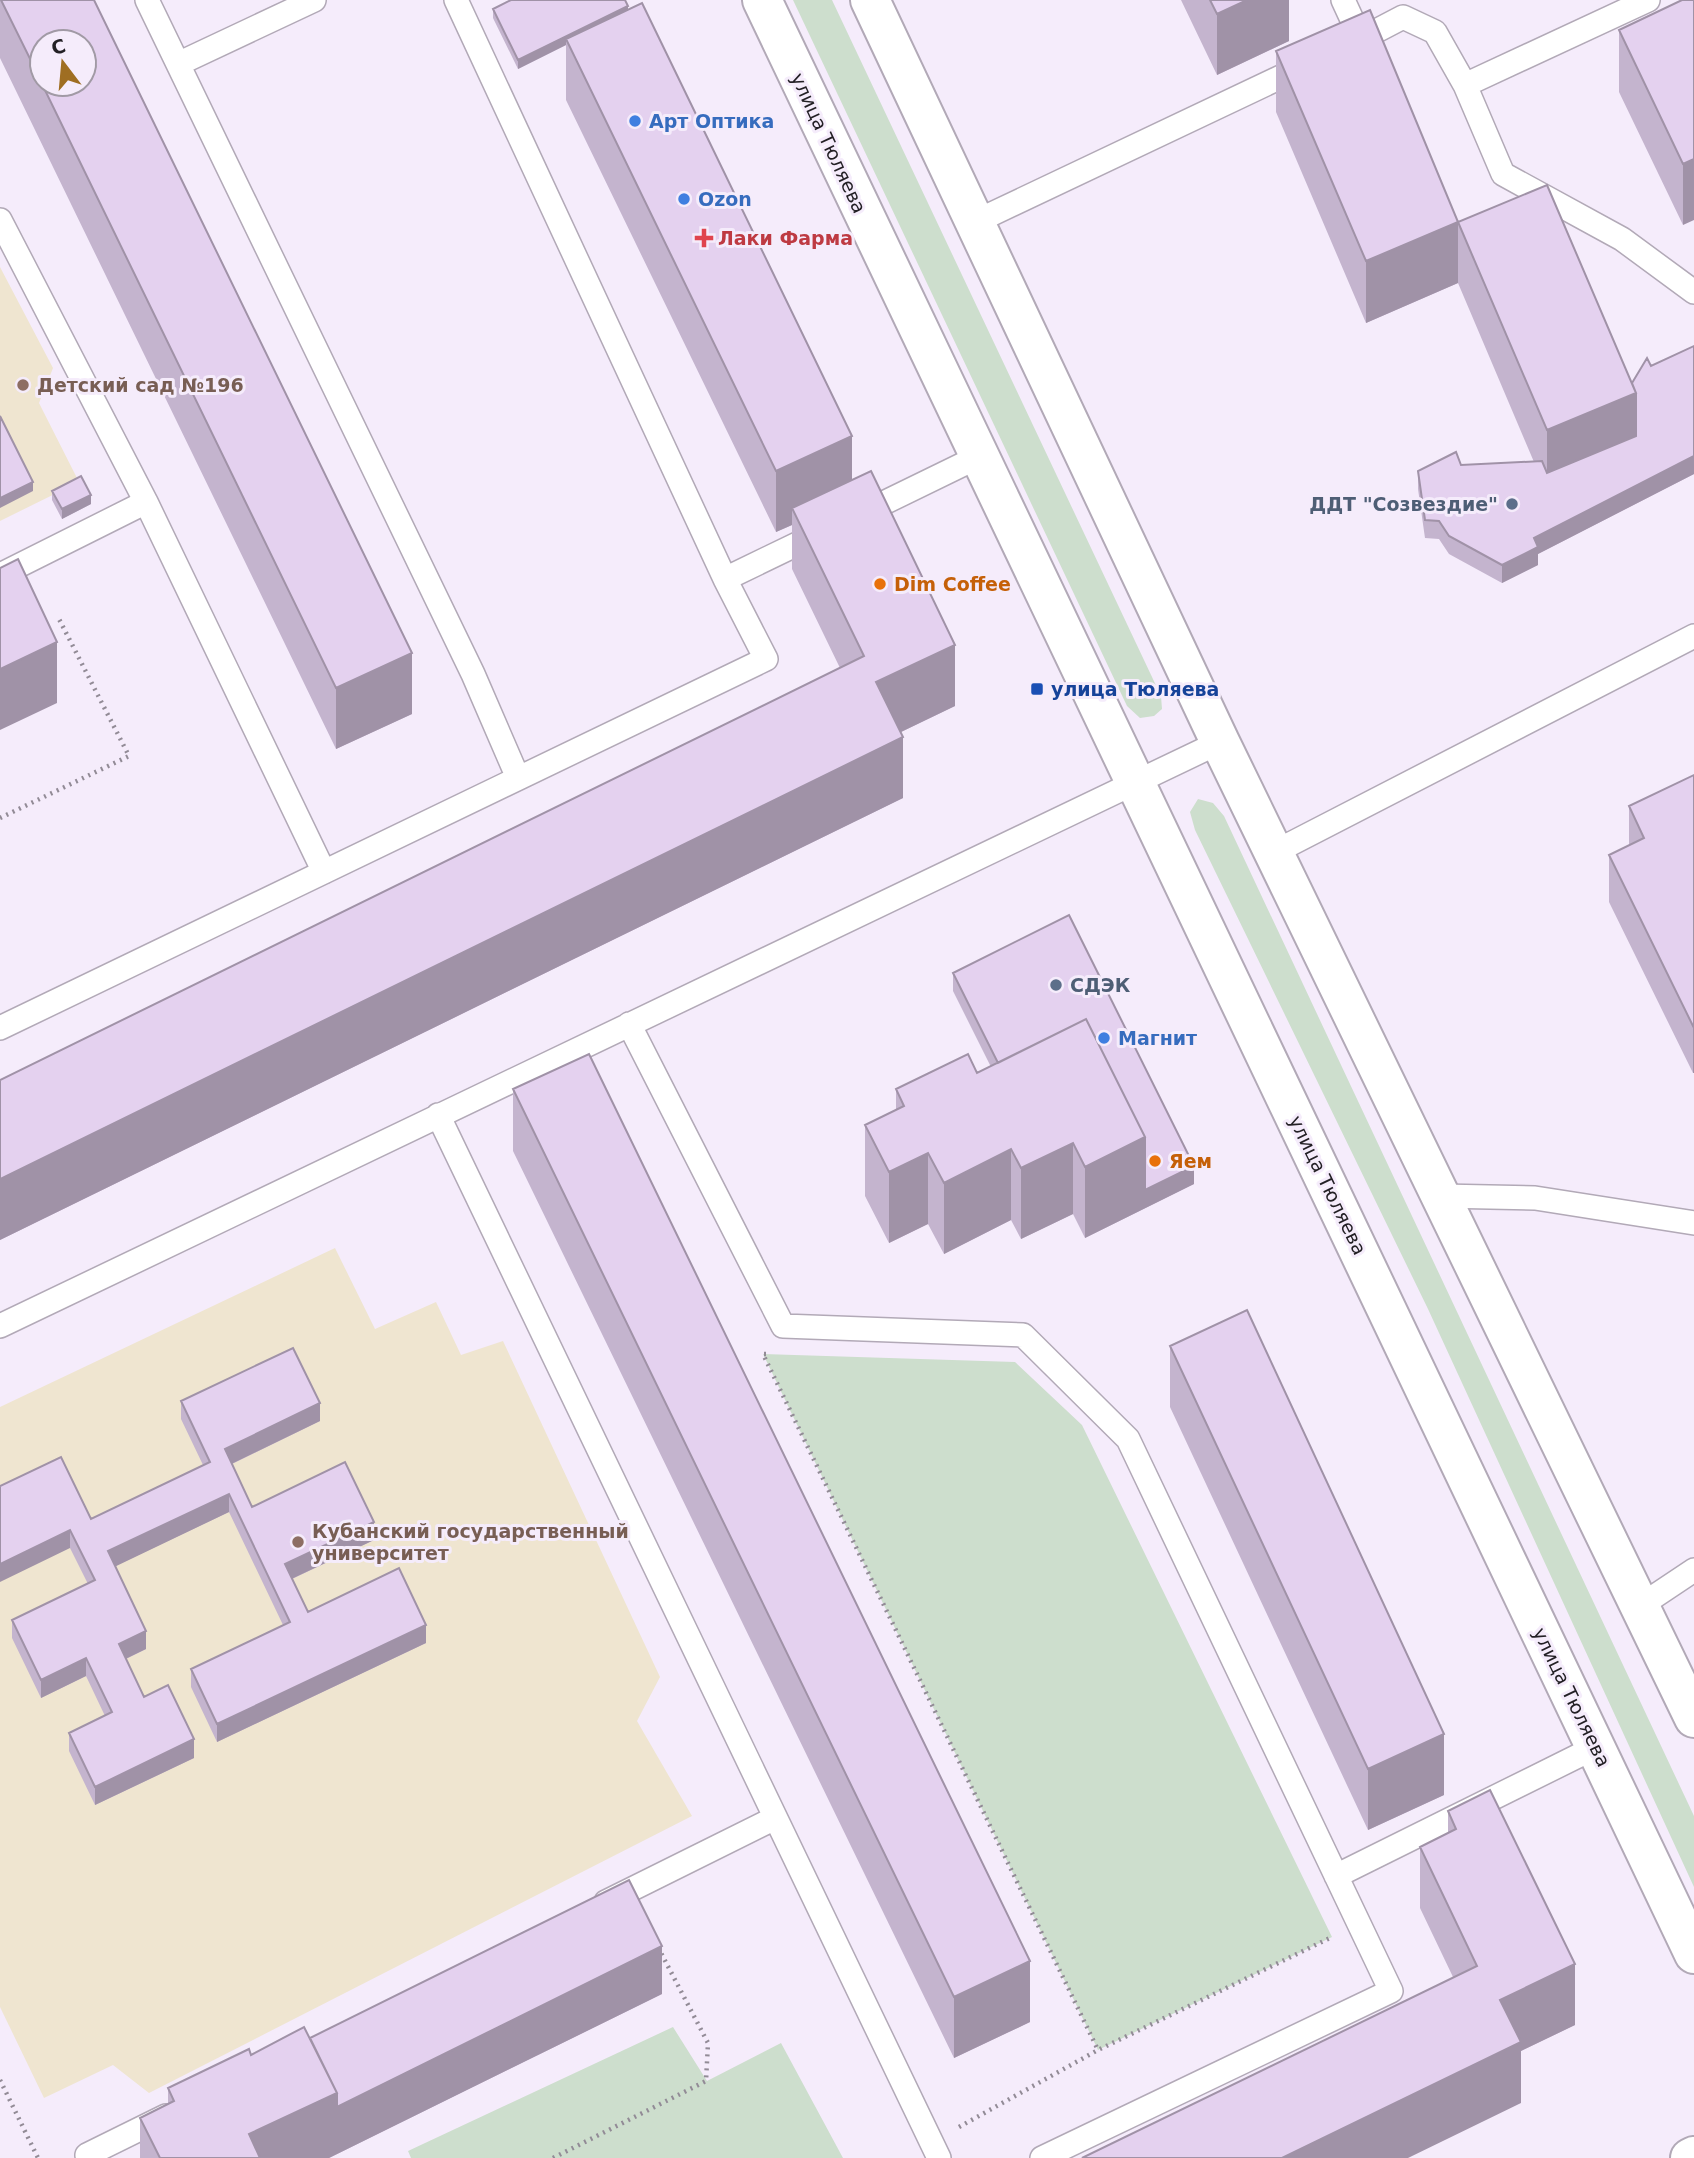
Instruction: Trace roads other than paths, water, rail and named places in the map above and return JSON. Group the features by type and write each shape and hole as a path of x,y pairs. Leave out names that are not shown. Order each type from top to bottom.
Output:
{"main road":[{"name":"улица Тюляева","path":"762,0 1694,1954"},
{"path":"870,0 1273,853 1694,1718"}],"lane":[{"path":"147,0 473,674 518,778"},
{"path":"178,64 314,0"},
{"path":"0,1028 766,659 725,579 456,0"},
{"path":"1343,0 1361,39"},
{"path":"1465,85 1648,0"},
{"path":"975,222 1404,17 1435,32 1465,85 1503,174 1622,239 1694,292"},
{"path":"0,220 146,502 324,872"},
{"path":"725,579 978,457"},
{"path":"0,575 146,502"},
{"path":"1273,853 1694,636"},
{"path":"0,1326 1220,742"},
{"path":"629,1024 783,1326 1023,1335 1128,1439 1391,1991 1042,2158"},
{"path":"438,1115 939,2158"},
{"path":"1441,1196 1535,1198 1694,1223"},
{"path":"1640,1606 1694,1570"},
{"path":"1336,1876 1596,1747"},
{"path":"590,1910 775,1818"},
{"path":"86,2157 188,2106"}],"place":[{"name":"Арт Оптика","path":"635,121"},
{"name":"Ozon","path":"684,199"},
{"name":"Лаки Фарма","path":"704,238"},
{"name":"Детский сад №196","path":"23,385"},
{"name":"ДДТ \"Созвездие\"","path":"1512,504"},
{"name":"Dim Coffee","path":"880,584"},
{"name":"улица Тюляева","path":"1037,689"},
{"name":"СДЭК","path":"1056,985"},
{"name":"Магнит","path":"1104,1038"},
{"name":"Яем","path":"1155,1161"},
{"name":"Кубанский государственный университет","path":"298,1542"}]}
